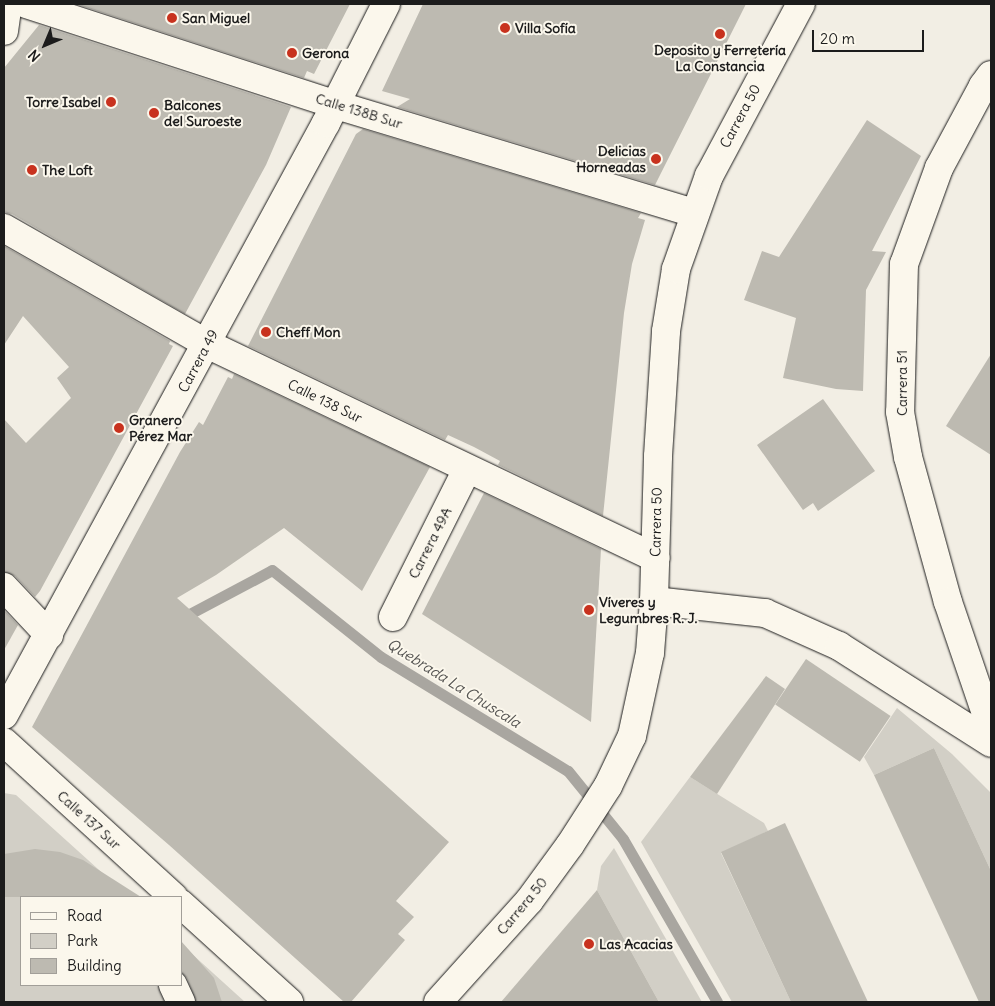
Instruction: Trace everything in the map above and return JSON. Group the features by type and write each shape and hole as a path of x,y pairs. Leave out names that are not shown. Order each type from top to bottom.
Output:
{"street":[{"path":"4,30 8,4"},
{"name":"Calle 138B Sur","path":"26,4 336,105 694,213"},
{"name":"Carrera 49","path":"4,715 336,105 386,4"},
{"name":"Carrera 50","path":"438,1002 529,901 570,845 608,786 632,736 650,653 656,558 658,456 666,331 676,269 694,213 709,176 800,4"},
{"name":"Carrera 51","path":"991,75 983,86 939,168 904,264 900,412 908,457 948,602 991,728"},
{"name":"Calle 138 Sur","path":"4,228 207,344 656,558"},
{"name":"Carrera 49A","path":"393,617 466,469"},
{"path":"4,587 49,635"},
{"path":"654,601 765,613 839,646 991,743"},
{"name":"Calle 137 Sur","path":"4,742 173,896"},
{"path":"182,905 289,1002"},
{"path":"173,986 181,1002"}],"green space":[{"path":"897,708 952,754 991,793 991,871 934,748 874,775 864,757"},
{"path":"690,777 764,823 768,831 721,853 791,1002 732,1002 641,842"},
{"path":"4,793 16,795 128,896 20,896 20,986 182,986 182,945 245,1002 4,1002"},
{"path":"614,848 702,1002 659,1002 597,890 601,866"}],"building":[{"path":"76,4 350,4 314,74 307,71 304,78"},
{"path":"423,4 746,4 655,185 397,107 410,99 382,91"},
{"path":"39,25 291,107 266,165 185,314 12,214 4,212 4,68"},
{"path":"867,120 921,156 872,251 886,252 866,290 863,391 836,389 783,378 796,318 744,300 762,251 779,257"},
{"path":"363,129 641,213 638,218 645,220 632,264 624,313 603,516 498,465 500,461 474,447 448,435 445,440 248,346 356,134"},
{"path":"4,246 170,341 169,344 173,346 35,597 15,576 4,572 4,419 26,443 71,398 57,378 69,367 23,316 4,345"},
{"path":"991,354 991,455 946,426"},
{"path":"234,374 430,467 362,591 284,528 216,575 177,598 449,842 396,901 414,917 398,934 405,940 351,1002 344,1002 169,845 32,727 180,452 199,422 203,425 228,377 232,379"},
{"path":"823,399 875,471 818,511 813,503 803,510 757,445"},
{"path":"484,493 601,549 591,722 422,614"},
{"path":"4,610 18,625 4,650"},
{"path":"806,659 891,716 860,762 775,705"},
{"path":"766,676 785,689 717,794 690,777"},
{"path":"934,748 991,871 991,1002 979,1002 874,775"},
{"path":"785,823 868,1002 791,1002 721,852"},
{"path":"35,849 60,852 83,860 139,896 4,897 4,854"},
{"name":"Las Acacias","path":"597,890 659,1002 501,1002"},
{"path":"182,942 214,978 222,1002 196,1002 187,978 182,973"}],"waterway":[{"name":"Quebrada La Chuscala","path":"180,619 272,570 381,657 568,771 623,839 717,1002"}],"place":[{"name":"San Miguel","path":"172,18"},
{"name":"Villa Sofía","path":"505,28"},
{"name":"Deposito y Ferretería La Constancia","path":"720,34"},
{"name":"Gerona","path":"292,53"},
{"name":"Torre Isabel","path":"111,102"},
{"name":"Balcones del Suroeste","path":"154,113"},
{"name":"Delicias Horneadas","path":"656,159"},
{"name":"The Loft","path":"32,170"},
{"name":"Cheff Mon","path":"266,332"},
{"name":"Granero Pérez Mar","path":"119,428"},
{"name":"Víveres y Legumbres R. J.","path":"589,610"},
{"name":"Las Acacias","path":"589,944"}]}
